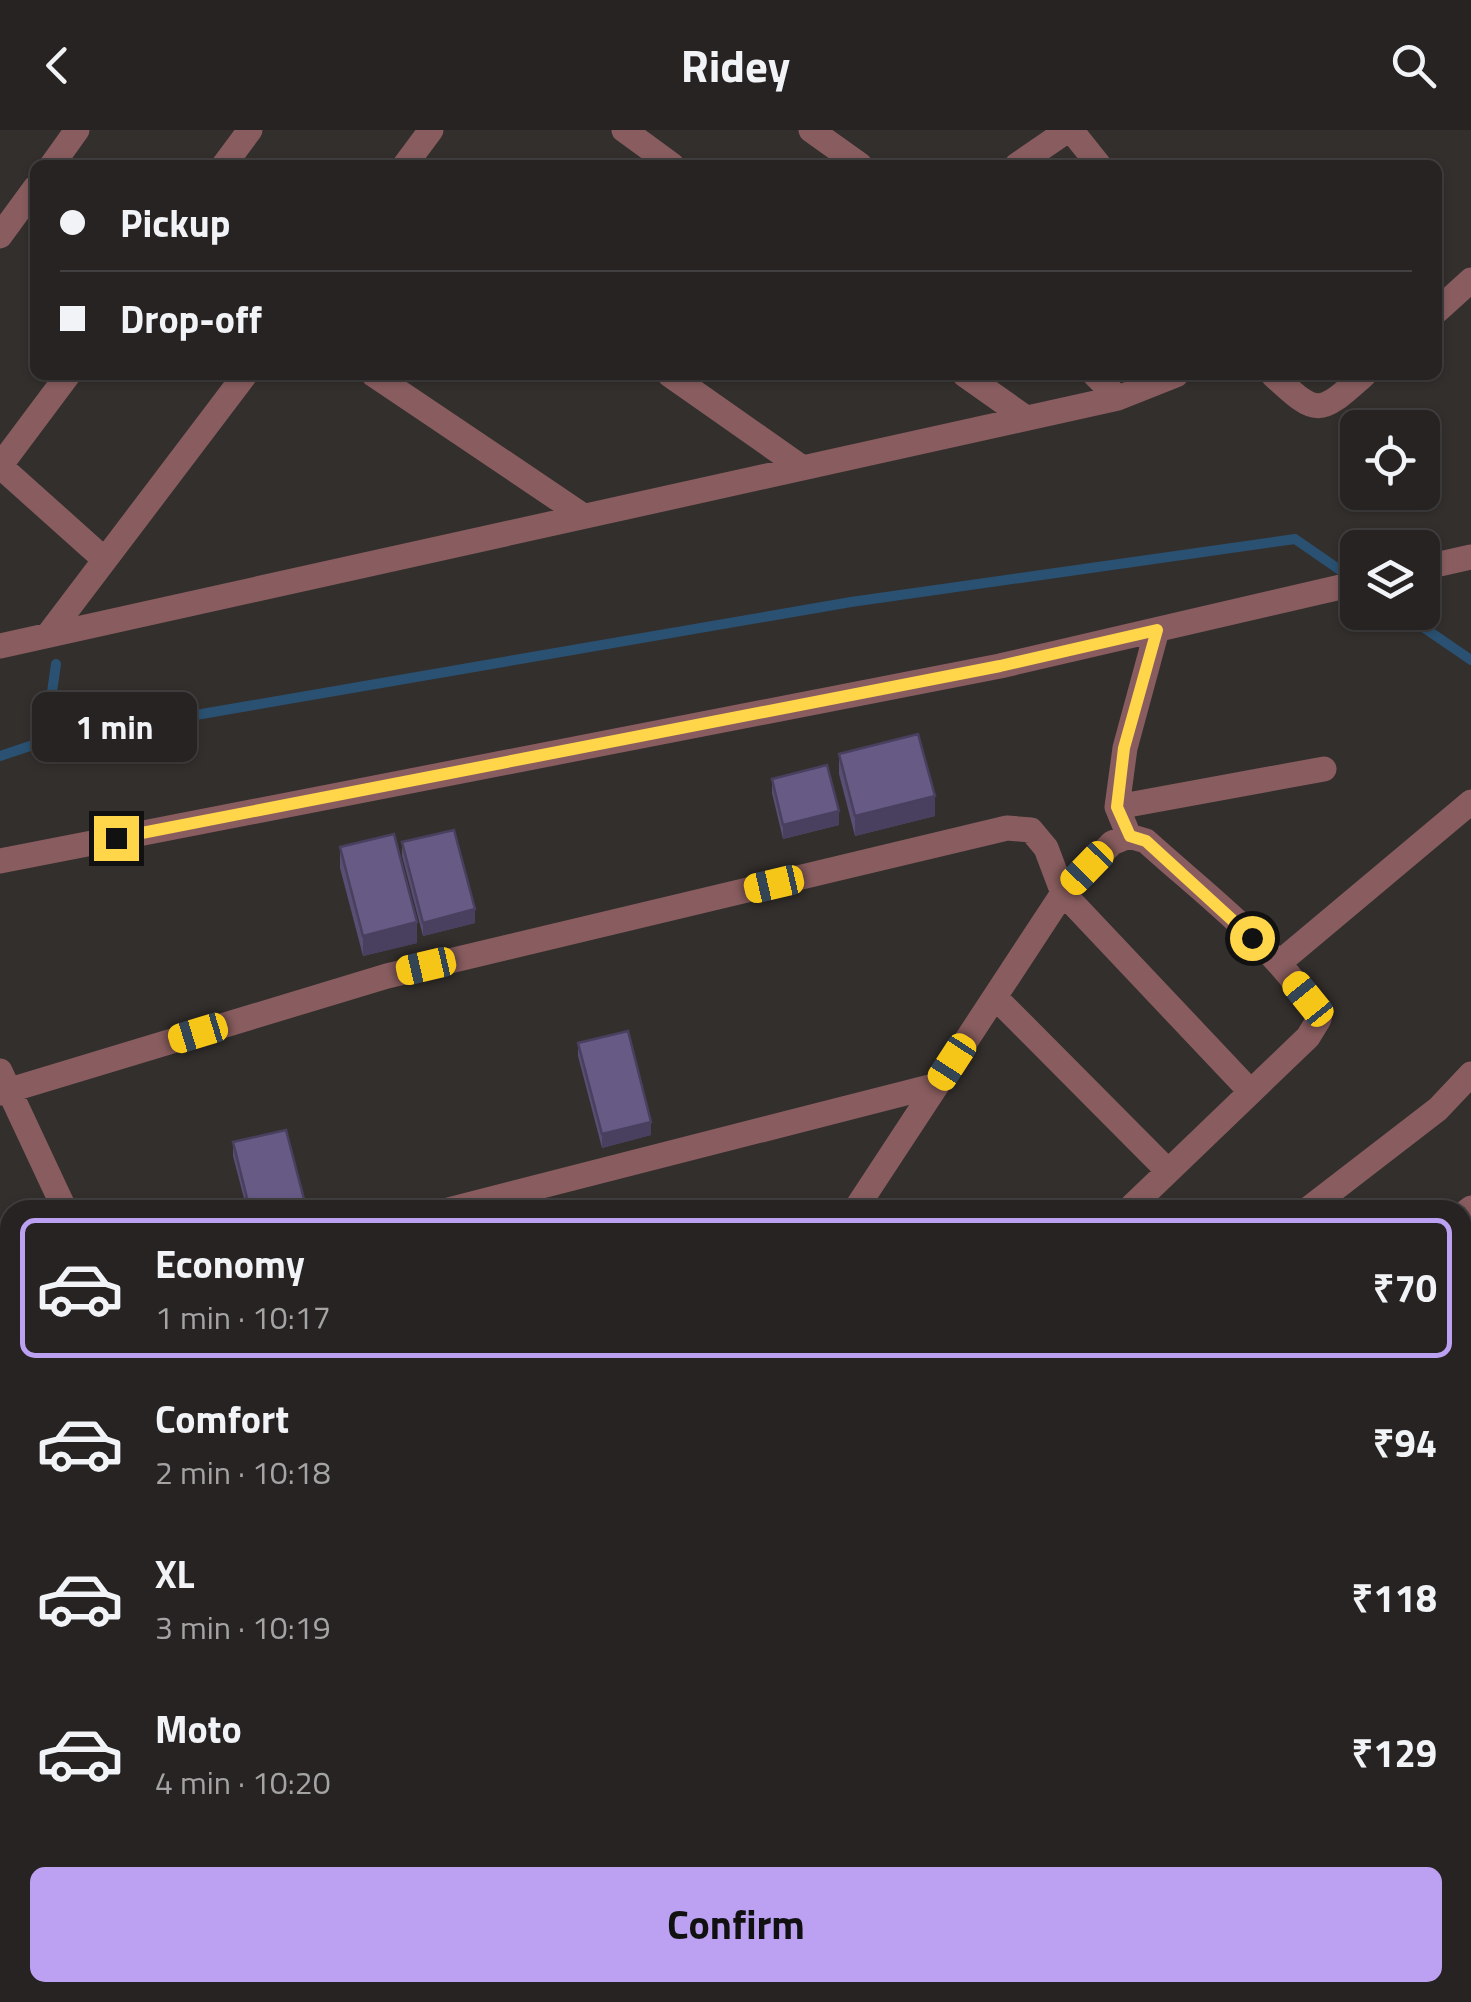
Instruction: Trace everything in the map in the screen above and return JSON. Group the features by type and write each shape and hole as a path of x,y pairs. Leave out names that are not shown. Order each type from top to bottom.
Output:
{"street":[{"path":"56,160 77,130"},
{"path":"228,160 250,130"},
{"path":"624,130 665,160"},
{"path":"811,130 853,160"},
{"path":"1025,160 1070,130 1095,160"},
{"path":"408,160 429,131"},
{"path":"0,236 30,195"},
{"path":"1442,306 1471,280"},
{"path":"64,380 0,466 105,560"},
{"path":"48,636 241,380"},
{"path":"381,380 582,515"},
{"path":"677,380 801,467"},
{"path":"972,380 1026,418"},
{"path":"1099,380 1118,398"},
{"path":"0,646 1118,398 1163,380"},
{"path":"1278,380 1303,403 1316,407 1331,404 1358,380"},
{"path":"1440,564 1471,557"},
{"path":"0,861 1000,666 1340,587"},
{"path":"1130,836 1117,807 1124,748 1157,630"},
{"path":"1117,807 1324,769"},
{"path":"1278,963 1471,802"},
{"path":"60,1200 3,1085 386,976 1008,828 1031,830 1046,848 1062,894 1251,1092"},
{"path":"862,1200 1062,894 1112,843 1130,836 1146,841 1278,963 1319,1019 1308,1037 1139,1200"},
{"path":"994,997 1168,1172"},
{"path":"1320,1200 1438,1109 1471,1074"},
{"path":"487,1200 937,1085"}],"building":[{"path":"918,734 935,796 855,816 839,754"},
{"path":"827,765 839,811 783,825 772,779"},
{"path":"454,830 475,909 423,923 402,842"},
{"path":"394,834 417,922 363,936 340,847"},
{"path":"628,1031 651,1122 602,1134 578,1043"},
{"path":"286,1130 304,1200 248,1200 233,1142"}],"waterway":[{"path":"0,756 45,741 851,602 1295,539 1340,570"},
{"path":"1427,630 1471,660"},
{"path":"45,741 56,664"}],"route":[{"path":"116,838 1000,666 1157,630 1124,748 1117,807 1130,836 1146,841 1252,938"}]}
